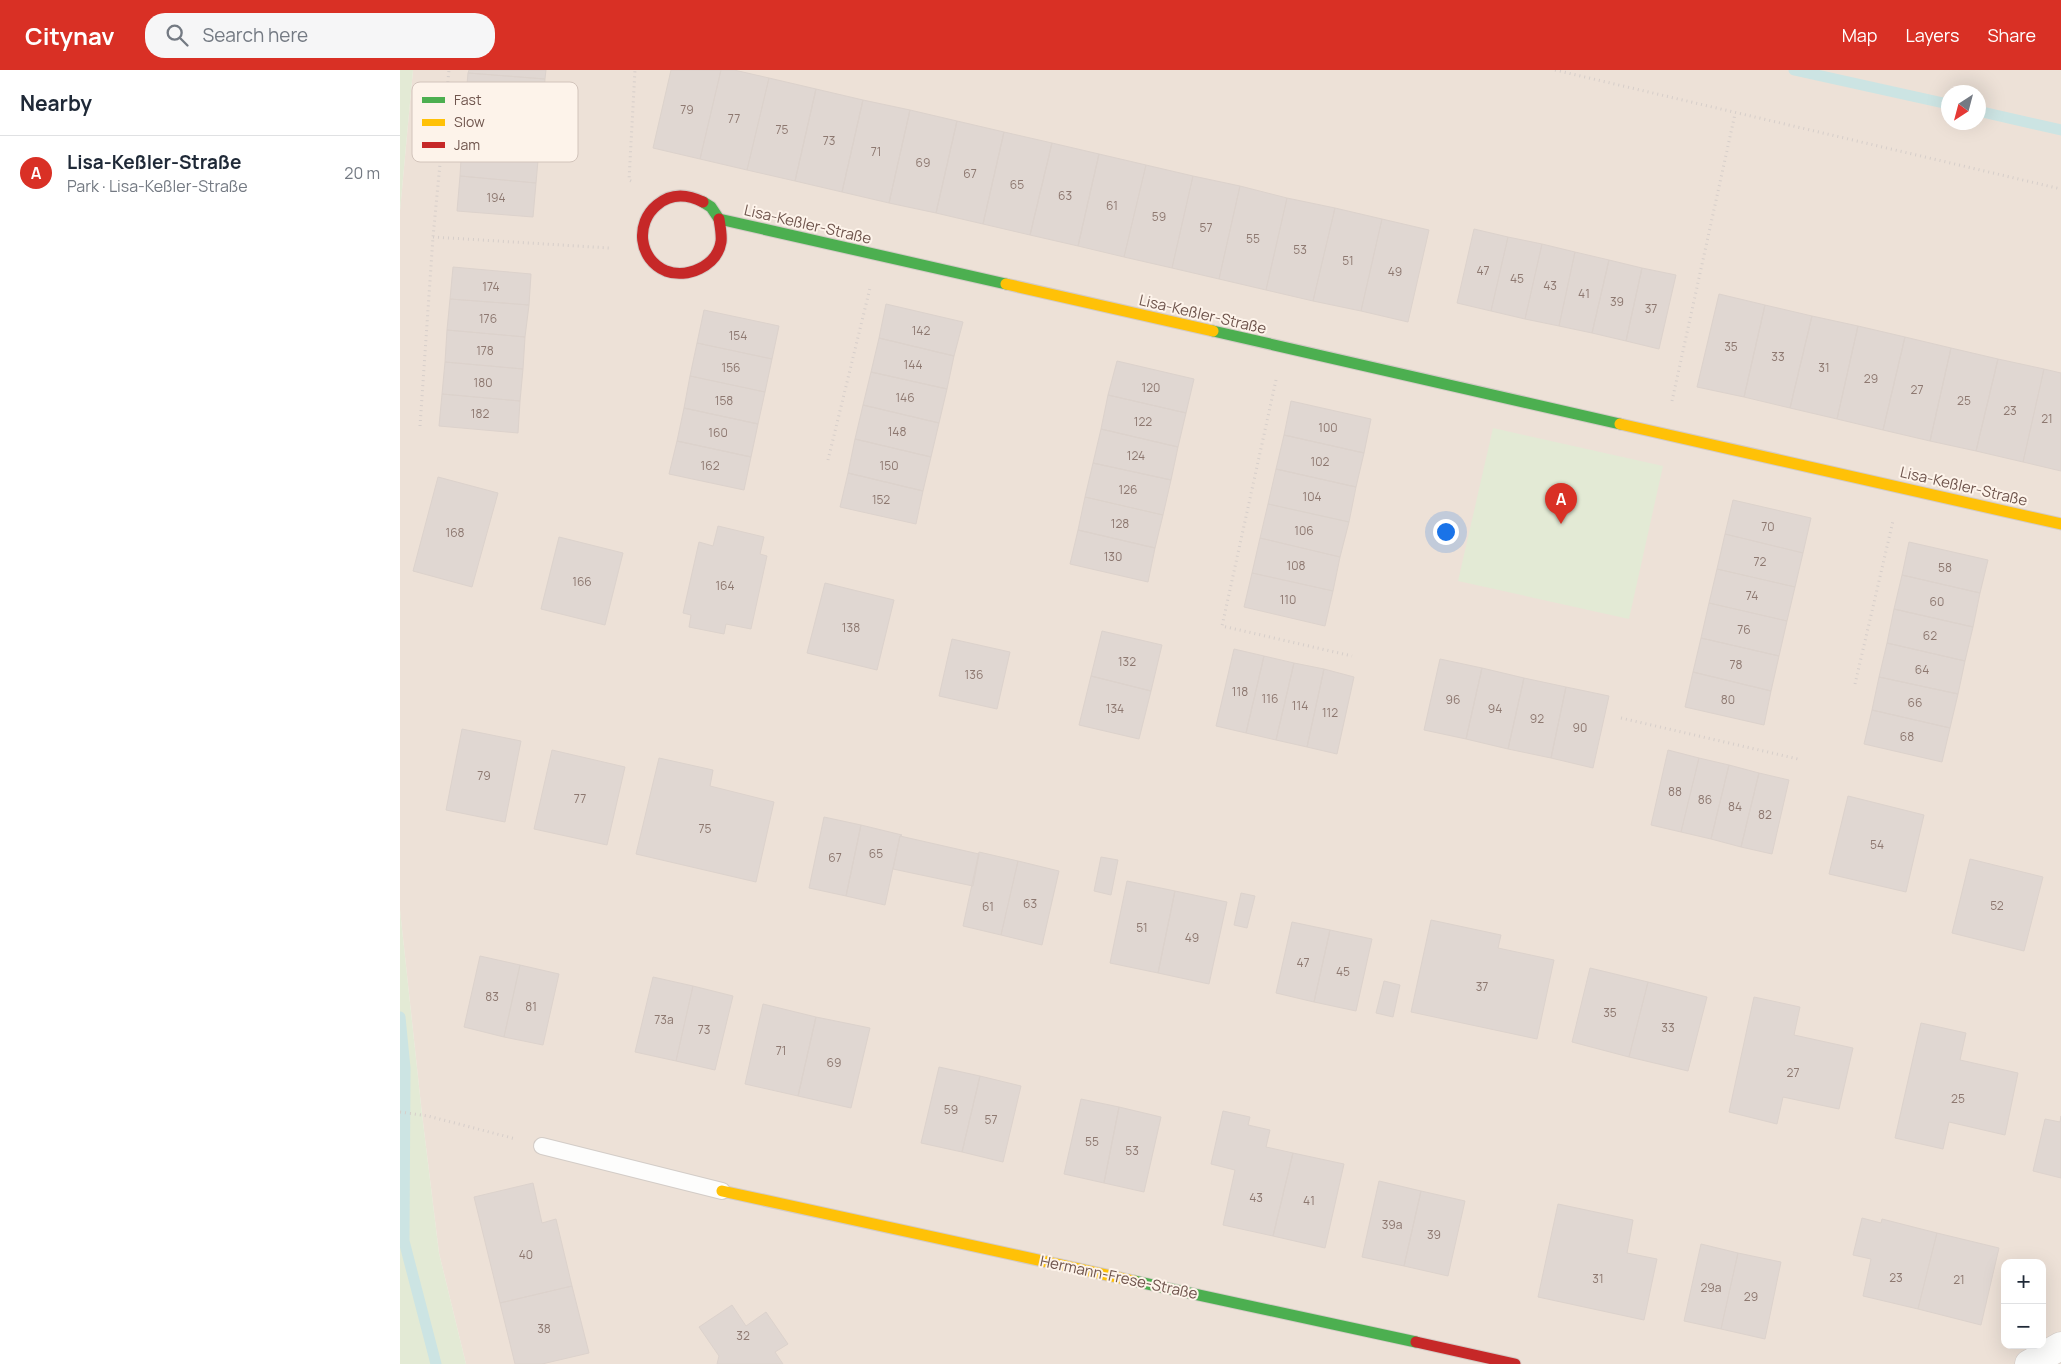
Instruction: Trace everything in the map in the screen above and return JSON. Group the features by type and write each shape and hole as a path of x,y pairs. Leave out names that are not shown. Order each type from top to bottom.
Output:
{"street":[{"path":"677,194 694,196 710,205 719,219 721,243 710,264 689,275 666,272 648,257 641,236 646,215 660,200 677,194"},
{"name":"Lisa-Keßler-Straße","path":"719,219 2061,524"},
{"name":"Hermann-Frese-Straße","path":"722,1191 1515,1364"},
{"path":"2029,1364 2061,1346"}],"lane":[{"path":"542,1146 722,1191"}],"path":[{"path":"635,70 629,180 660,200"},
{"path":"1555,70 1735,114 2061,189"},
{"path":"1665,434 1735,114"},
{"path":"420,426 432,237 440,162"},
{"path":"432,237 622,248 641,236"},
{"path":"828,460 878,256"},
{"path":"1283,348 1222,626 1352,656"},
{"path":"1856,684 1901,487"},
{"path":"1621,718 1798,759"},
{"path":"400,1112 428,1116 542,1146"}],"shaded area":[{"path":"413,70 2061,70 2061,1364 466,1364 439,1253 400,910 400,211"}],"green space":[{"path":"400,70 413,70 400,211"},
{"path":"1493,428 1663,466 1629,619 1458,581"},
{"path":"400,910 439,1253 466,1364 400,1364"}],"building":[{"path":"469,70 546,70 545,79 468,73"},
{"path":"671,70 721,70 700,159 653,148"},
{"path":"721,70 734,70 769,78 747,170 700,159"},
{"path":"468,73 545,79 545,82 467,82"},
{"path":"769,78 816,89 795,181 747,170"},
{"path":"816,89 863,100 842,192 795,181"},
{"path":"863,100 910,110 889,203 842,192"},
{"path":"910,110 957,121 936,213 889,203"},
{"path":"957,121 1004,132 983,224 936,213"},
{"path":"1004,132 1052,143 1030,235 983,224"},
{"path":"1052,143 1099,154 1078,246 1030,235"},
{"path":"1099,154 1146,165 1124,257 1078,246"},
{"path":"461,162 538,162 536,183 460,176"},
{"path":"1146,165 1193,176 1172,268 1124,257"},
{"path":"460,176 536,183 533,217 457,211"},
{"path":"1193,176 1240,186 1219,279 1172,268"},
{"path":"1240,186 1287,198 1266,290 1219,279"},
{"path":"1287,198 1335,208 1313,301 1266,290"},
{"path":"1335,208 1382,219 1361,311 1313,301"},
{"path":"1382,219 1429,230 1408,322 1361,311"},
{"path":"1474,229 1508,237 1491,311 1457,303"},
{"path":"1508,237 1542,244 1525,319 1491,311"},
{"path":"1542,244 1575,252 1559,326 1525,319"},
{"path":"1575,252 1609,260 1592,333 1559,326"},
{"path":"1609,260 1642,268 1626,341 1592,333"},
{"path":"453,267 531,274 529,305 450,299"},
{"path":"1642,268 1676,275 1659,349 1626,341"},
{"path":"1719,294 1765,305 1744,397 1697,387"},
{"path":"450,299 529,305 525,337 447,330"},
{"path":"886,304 963,322 954,356 879,338"},
{"path":"1765,305 1812,316 1790,408 1744,397"},
{"path":"704,310 779,326 772,359 697,343"},
{"path":"1812,316 1858,326 1837,419 1790,408"},
{"path":"1858,326 1905,337 1883,430 1837,419"},
{"path":"447,330 525,337 523,369 445,362"},
{"path":"1905,337 1951,348 1930,441 1883,430"},
{"path":"879,338 954,356 947,389 871,372"},
{"path":"697,343 772,359 765,392 690,376"},
{"path":"1951,348 1998,359 1976,451 1930,441"},
{"path":"1998,359 2044,369 2023,462 1976,451"},
{"path":"1117,361 1194,379 1186,413 1108,395"},
{"path":"445,362 523,369 520,401 442,394"},
{"path":"2044,369 2061,373 2061,471 2023,462"},
{"path":"871,372 947,389 939,423 863,405"},
{"path":"690,376 765,392 758,424 684,408"},
{"path":"442,394 520,401 518,433 439,426"},
{"path":"1108,395 1186,413 1178,447 1101,429"},
{"path":"1291,401 1371,419 1364,453 1284,435"},
{"path":"863,405 939,423 931,457 855,439"},
{"path":"684,408 758,424 751,457 677,441"},
{"path":"1101,429 1178,447 1171,480 1093,463"},
{"path":"1284,435 1364,453 1356,487 1276,469"},
{"path":"855,439 931,457 923,491 848,473"},
{"path":"677,441 751,457 744,490 669,474"},
{"path":"1093,463 1171,480 1163,515 1085,497"},
{"path":"1276,469 1356,487 1349,522 1268,504"},
{"path":"848,473 923,491 916,524 840,507"},
{"path":"438,477 498,493 472,587 413,571"},
{"path":"1085,497 1163,515 1155,548 1078,530"},
{"path":"1733,500 1811,518 1803,553 1725,534"},
{"path":"1268,504 1349,522 1340,557 1260,538"},
{"path":"718,526 764,537 760,554 767,556 751,629 726,624 724,634 689,627 691,615 683,613 699,542 713,546"},
{"path":"1078,530 1155,548 1148,582 1070,564"},
{"path":"1725,534 1803,553 1795,587 1717,569"},
{"path":"559,537 623,553 605,625 541,609"},
{"path":"1260,538 1340,557 1333,591 1252,573"},
{"path":"1909,542 1988,560 1980,593 1902,575"},
{"path":"1717,569 1795,587 1787,621 1709,603"},
{"path":"1252,573 1333,591 1325,626 1244,607"},
{"path":"1902,575 1980,593 1973,627 1894,609"},
{"path":"825,583 894,600 877,670 807,653"},
{"path":"1709,603 1787,621 1779,656 1701,638"},
{"path":"1894,609 1973,627 1965,661 1887,643"},
{"path":"1102,631 1162,645 1151,691 1091,676"},
{"path":"1701,638 1779,656 1771,691 1693,672"},
{"path":"952,639 1010,652 997,709 939,696"},
{"path":"1887,643 1965,661 1958,694 1879,677"},
{"path":"1234,649 1264,656 1246,733 1216,726"},
{"path":"1264,656 1294,663 1276,740 1246,733"},
{"path":"1440,659 1482,668 1466,739 1424,730"},
{"path":"1294,663 1324,669 1307,747 1276,740"},
{"path":"1482,668 1524,678 1508,749 1466,739"},
{"path":"1324,669 1354,677 1337,754 1307,747"},
{"path":"1693,672 1771,691 1764,725 1685,707"},
{"path":"1091,676 1151,691 1139,739 1079,725"},
{"path":"1879,677 1958,694 1950,728 1872,710"},
{"path":"1524,678 1566,687 1551,758 1508,749"},
{"path":"1566,687 1609,696 1593,768 1551,758"},
{"path":"1872,710 1950,728 1942,762 1864,744"},
{"path":"462,729 521,741 505,822 446,810"},
{"path":"552,750 625,767 607,845 534,829"},
{"path":"1668,750 1699,758 1681,832 1651,825"},
{"path":"659,758 713,770 710,786 774,802 756,882 636,854"},
{"path":"1699,758 1729,765 1711,839 1681,832"},
{"path":"1729,765 1759,773 1741,847 1711,839"},
{"path":"1759,773 1789,780 1772,854 1741,847"},
{"path":"1848,796 1924,815 1906,892 1829,874"},
{"path":"824,817 861,825 846,896 809,888"},
{"path":"861,825 902,835 900,836 885,905 846,896"},
{"path":"900,836 979,854 973,886 893,869"},
{"path":"979,852 1018,861 1001,935 963,926"},
{"path":"1101,857 1118,860 1111,895 1094,891"},
{"path":"1970,859 2043,877 2024,951 1952,933"},
{"path":"1018,861 1059,871 1042,945 1001,935"},
{"path":"1127,881 1175,891 1158,973 1110,963"},
{"path":"1175,891 1227,902 1209,984 1158,973"},
{"path":"1241,893 1255,896 1247,928 1234,925"},
{"path":"1431,920 1501,935 1498,948 1554,960 1537,1039 1411,1012"},
{"path":"1292,922 1330,930 1314,1002 1276,993"},
{"path":"1330,930 1372,939 1356,1011 1314,1002"},
{"path":"480,956 520,965 504,1037 464,1027"},
{"path":"520,965 559,974 543,1045 504,1037"},
{"path":"1590,968 1648,982 1629,1057 1572,1042"},
{"path":"653,977 693,986 676,1061 635,1052"},
{"path":"1384,981 1400,985 1393,1017 1376,1013"},
{"path":"1648,982 1707,997 1688,1071 1629,1057"},
{"path":"693,986 733,996 715,1070 676,1061"},
{"path":"1754,997 1800,1007 1794,1035 1853,1048 1839,1109 1783,1097 1777,1124 1729,1112"},
{"path":"763,1004 816,1017 798,1096 745,1084"},
{"path":"816,1017 870,1028 851,1108 798,1096"},
{"path":"1921,1023 1966,1033 1960,1060 2018,1073 2005,1135 1949,1122 1943,1149 1895,1138"},
{"path":"939,1067 980,1076 962,1152 921,1143"},
{"path":"980,1076 1021,1086 1003,1162 962,1152"},
{"path":"1081,1099 1119,1107 1104,1183 1064,1174"},
{"path":"1119,1107 1161,1117 1144,1192 1104,1183"},
{"path":"1223,1111 1250,1117 1248,1125 1270,1130 1266,1147 1293,1153 1273,1236 1223,1225 1235,1170 1211,1164"},
{"path":"2061,1116 2061,1178 2033,1171 2045,1119 2060,1122"},
{"path":"1293,1153 1344,1164 1325,1248 1273,1236"},
{"path":"1379,1181 1421,1191 1404,1266 1362,1257"},
{"path":"533,1183 542,1223 556,1219 572,1286 500,1303 474,1197"},
{"path":"1421,1191 1465,1201 1448,1276 1404,1266"},
{"path":"1558,1204 1633,1220 1627,1253 1657,1259 1644,1320 1538,1297"},
{"path":"1862,1218 1881,1223 1882,1219 1937,1233 1918,1309 1863,1296 1871,1259 1853,1255"},
{"path":"1937,1233 1999,1248 1981,1325 1918,1309"},
{"path":"1701,1244 1738,1253 1721,1329 1684,1321"},
{"path":"1738,1253 1781,1262 1765,1339 1721,1329"},
{"path":"572,1286 589,1353 542,1364 515,1364 500,1303"},
{"path":"732,1305 746,1326 766,1312 788,1344 775,1352 783,1364 717,1364 719,1356 699,1327"}],"waterway":[{"path":"1794,70 1941,102"},
{"path":"1986,113 2061,130"},
{"path":"400,1017 405,1068 404,1241 436,1364"}],"traffic: fast":[{"path":"703,202 711,207 719,219 1006,284"},
{"path":"1213,331 1620,424"},
{"path":"1134,1281 1416,1342"}],"traffic: slow":[{"path":"1006,284 1213,331"},
{"path":"1620,424 2061,524"},
{"path":"722,1191 1134,1281"}],"traffic: jam":[{"path":"703,202 691,197 679,196 668,198 657,205 645,221 643,231 645,250 650,258 666,271 674,273 692,272 700,268 714,258 718,250 721,242 719,219"},
{"path":"1416,1342 1515,1364"}],"place":[{"name":"Lisa-Keßler-Straße","path":"1561,524"}]}
